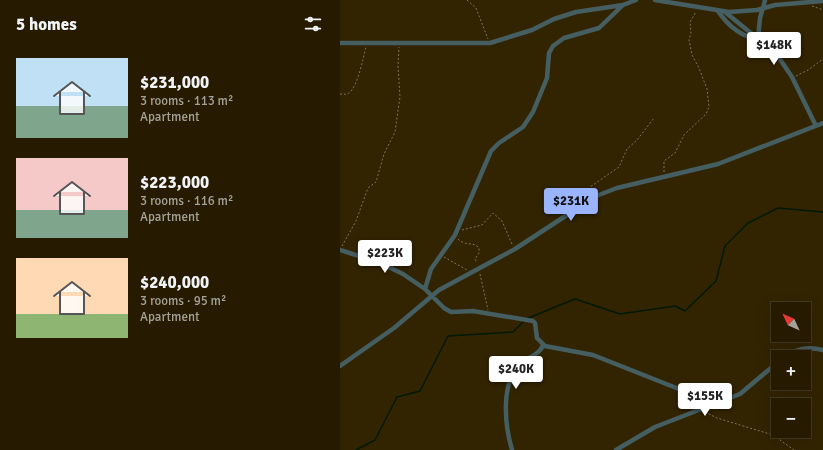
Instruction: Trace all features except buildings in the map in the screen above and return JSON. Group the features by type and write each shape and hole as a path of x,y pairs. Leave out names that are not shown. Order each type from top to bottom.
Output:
{"street":[{"path":"340,43 490,43 532,30 554,19 576,12 623,5 636,0"},
{"path":"655,0 726,12 763,8 782,4 807,4 823,1"},
{"path":"760,40 760,18 765,0"},
{"path":"425,289 431,269 455,234 491,151 499,143 523,127 533,112 546,78 548,57 551,49 564,38 599,28 623,5"},
{"path":"718,11 725,21 741,34 760,40"},
{"path":"726,12 760,40 771,46 792,77 816,126"},
{"path":"340,366 390,331 432,295 469,272 515,249 592,198 617,188 718,164 823,123"},
{"path":"340,250 388,266 425,289 444,308 451,312 473,311 535,321 537,338 543,345 553,349 593,355 684,392 722,402"},
{"path":"512,450 507,432 506,395 518,366 540,351 543,345"},
{"path":"796,350 807,348 823,350"},
{"path":"616,450 655,427 740,394 771,368"}],"path":[{"path":"467,0 476,8 490,43"},
{"path":"807,4 823,10"},
{"path":"664,177 664,161 675,153 684,135 706,114 708,107 707,90 692,55 688,39 691,33 690,22 699,8"},
{"path":"340,94 348,94 353,87 367,42"},
{"path":"340,250 356,221 368,188 376,182 384,154 395,132 400,98 398,66 400,43"},
{"path":"792,77 808,70 823,59"},
{"path":"592,198 590,187 619,168 628,149 654,118"},
{"path":"489,314 486,297 475,259 479,254 479,248 475,245 463,244 455,234 482,225 493,213 502,221 506,234 515,249"},
{"path":"440,255 461,265 469,272"},
{"path":"701,410 717,418 773,435 794,450"}],"waterway":[{"path":"526,319 575,299 620,314 675,306 685,311 716,281 725,246 748,223 778,208 823,212"},
{"path":"356,450 375,440 397,397 420,391 448,336 513,332 523,322"}]}
